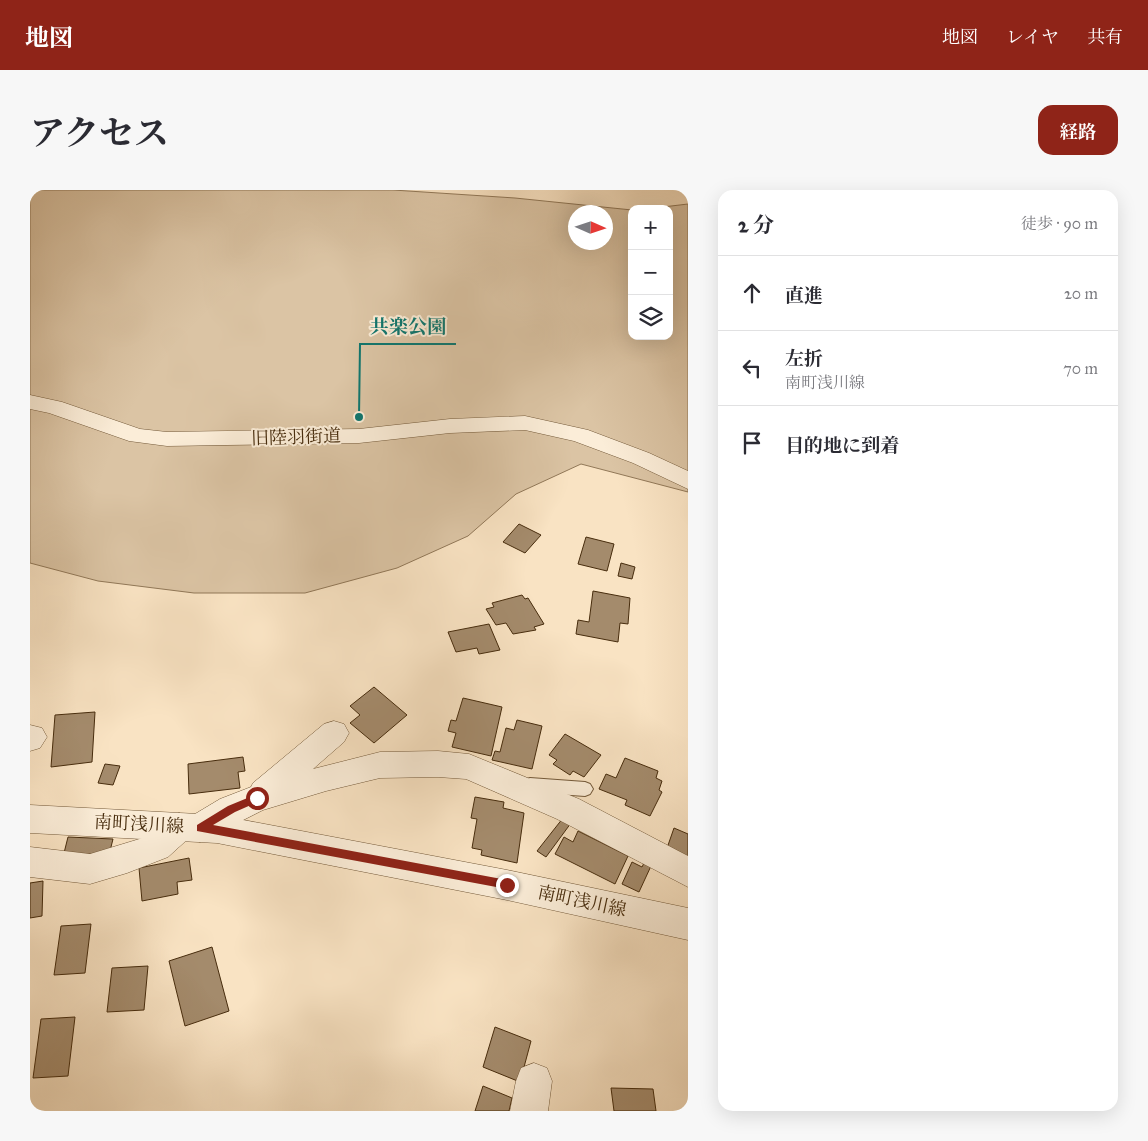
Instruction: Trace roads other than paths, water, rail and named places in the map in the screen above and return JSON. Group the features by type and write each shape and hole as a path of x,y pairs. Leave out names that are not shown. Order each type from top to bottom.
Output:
{"street":[{"name":"旧陸羽街道","path":"30,402 54,407 137,436 167,439 359,436 505,423 550,427 594,440 641,458 688,481"},
{"path":"257,798 334,732"},
{"path":"30,862 90,869 127,859 157,847 189,827 257,798 380,765 438,764 469,767 568,809 688,872"},
{"name":"南町浅川線","path":"30,819 217,829 507,885 688,924"}],"lane":[{"path":"507,783 585,789"}],"place":[{"name":"共楽公園","path":"359,417"}]}
